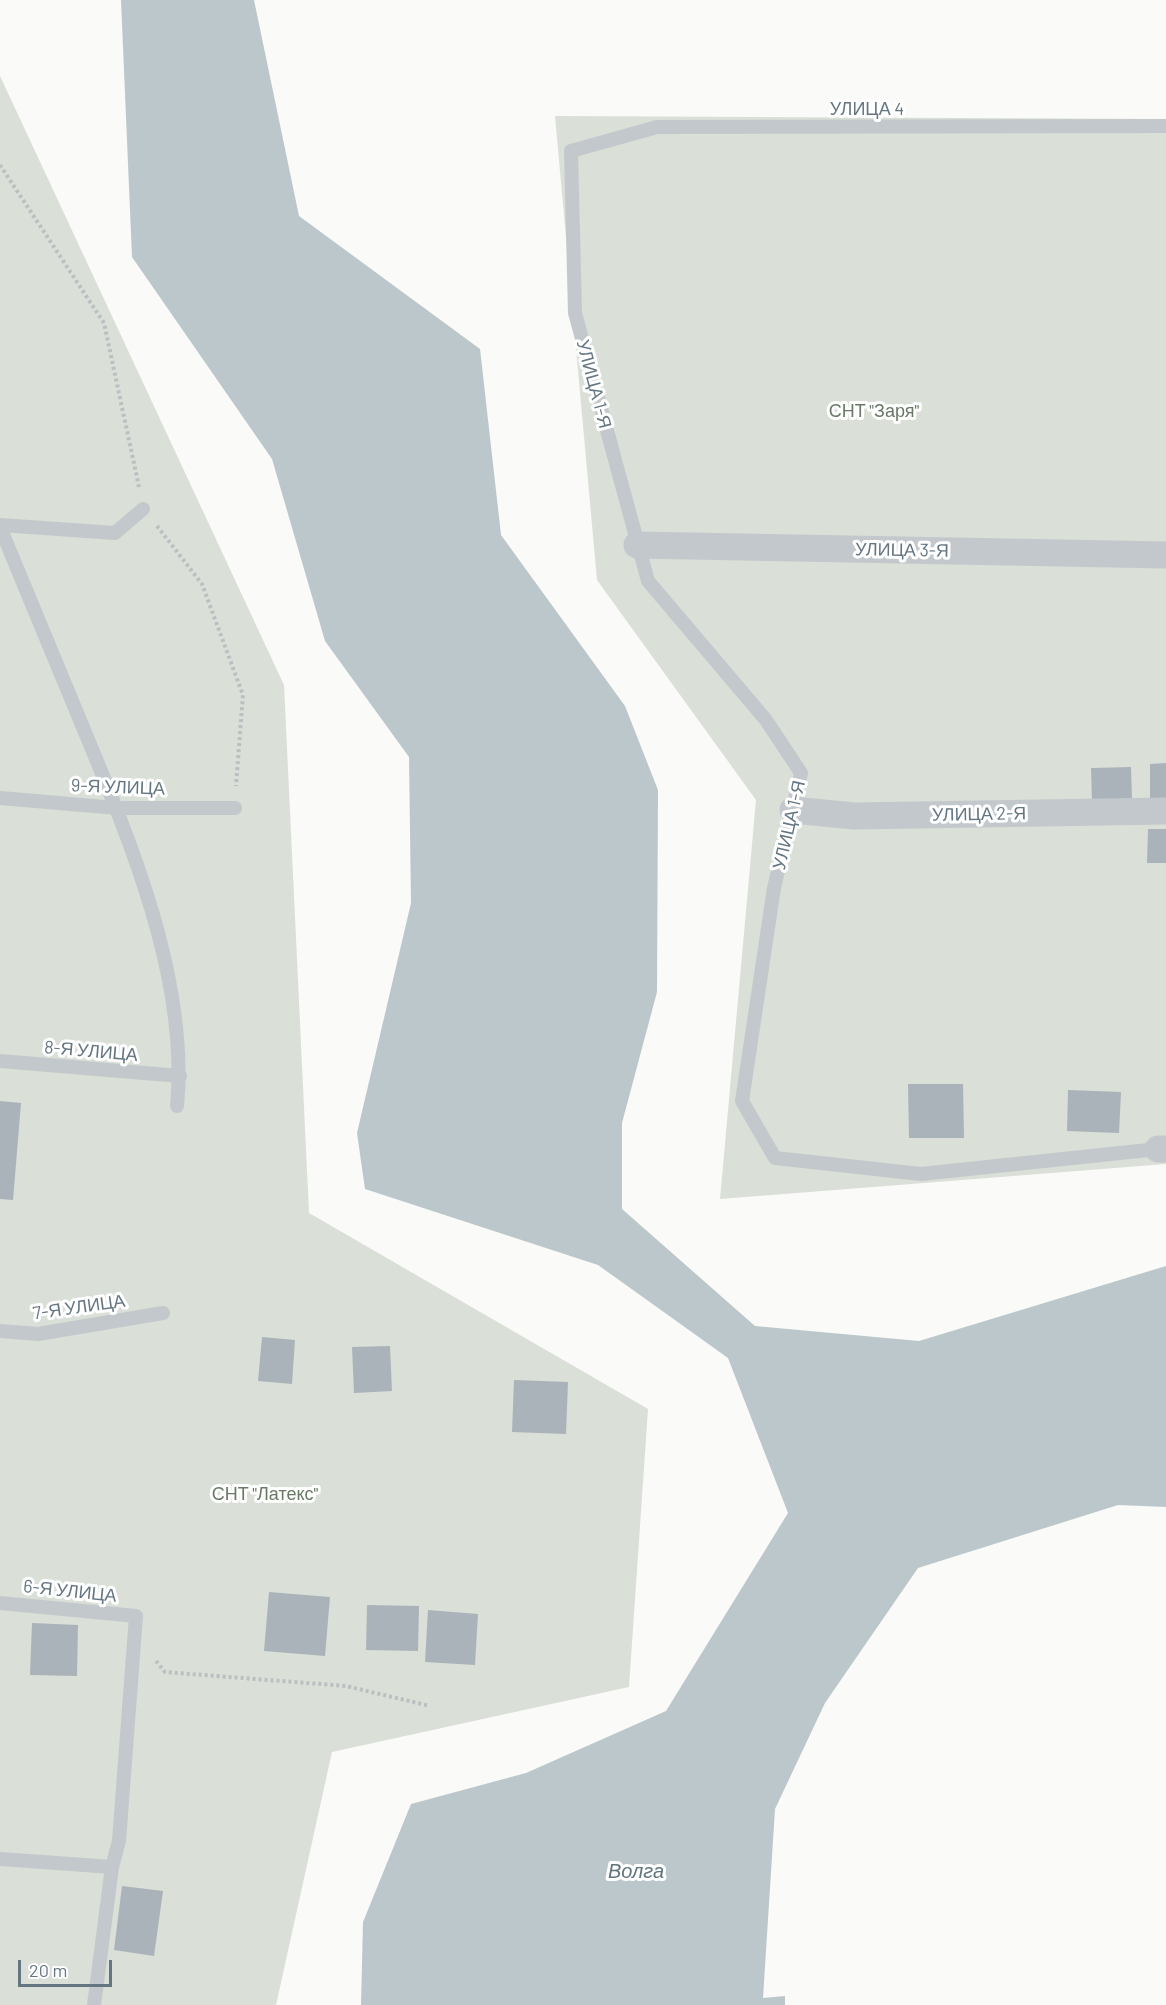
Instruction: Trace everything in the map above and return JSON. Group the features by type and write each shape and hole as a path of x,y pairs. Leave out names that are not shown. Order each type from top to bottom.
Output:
{"street":[{"name":"УЛИЦА 3-Я","path":"638,544 1166,555"},
{"name":"УЛИЦА 2-Я","path":"792,810 854,816 1166,811"}],"lane":[{"name":"УЛИЦА 4","path":"571,151 657,127 1166,126"},
{"name":"УЛИЦА 1-Я","path":"571,151 575,313 648,581 766,720 801,772 774,888 742,1101 775,1158 921,1174 1162,1149"},
{"path":"143,509 115,533 0,526 117,808 167,961 180,1076 177,1106"},
{"name":"9-Я УЛИЦА","path":"0,798 117,808 235,808"},
{"name":"8-Я УЛИЦА","path":"0,1061 180,1076"},
{"name":"7-Я УЛИЦА","path":"0,1331 38,1334 163,1314"},
{"name":"6-Я УЛИЦА","path":"0,1603 136,1616 134,1634"},
{"path":"94,2005 112,1867 119,1841 134,1634"},
{"path":"0,1859 112,1867"}],"path":[{"path":"0,165 104,323 143,509 202,584 243,695 235,808"},
{"path":"134,1634 165,1672 346,1686 430,1706"}],"green space":[{"name":"СНТ \"Латекс\"","path":"0,76 284,685 309,1213 648,1409 629,1687 332,1752 276,2005 0,2005"},
{"name":"СНТ \"Заря\"","path":"555,116 1166,119 1166,1164 720,1199 756,800 597,580"}],"water":[{"name":"Волга","path":"121,0 254,0 299,216 480,349 501,535 625,706 658,790 657,992 622,1123 622,1209 755,1326 919,1341 1166,1266 1166,1507 1118,1505 918,1568 825,1703 775,1809 763,1998 785,1996 785,2005 361,2005 363,1922 411,1804 526,1773 666,1711 788,1513 728,1358 598,1265 365,1189 357,1133 411,903 409,757 325,641 272,459 132,257"}],"building":[{"path":"1166,763 1166,802 1150,802 1150,764"},
{"path":"1131,767 1132,799 1092,801 1091,768"},
{"path":"1148,829 1166,829 1166,863 1147,863"},
{"path":"908,1084 963,1084 964,1138 909,1138"},
{"path":"1068,1090 1121,1092 1119,1133 1067,1131"},
{"path":"0,1101 21,1103 13,1200 0,1199"},
{"path":"262,1337 295,1340 292,1384 258,1381"},
{"path":"390,1346 392,1391 354,1393 352,1347"},
{"path":"514,1380 568,1382 566,1434 512,1432"},
{"path":"269,1592 330,1597 325,1656 264,1651"},
{"path":"367,1605 419,1606 418,1651 366,1650"},
{"path":"428,1610 478,1614 475,1665 425,1662"},
{"path":"32,1623 78,1625 77,1676 30,1675"},
{"path":"122,1886 163,1891 154,1956 114,1950"}]}
